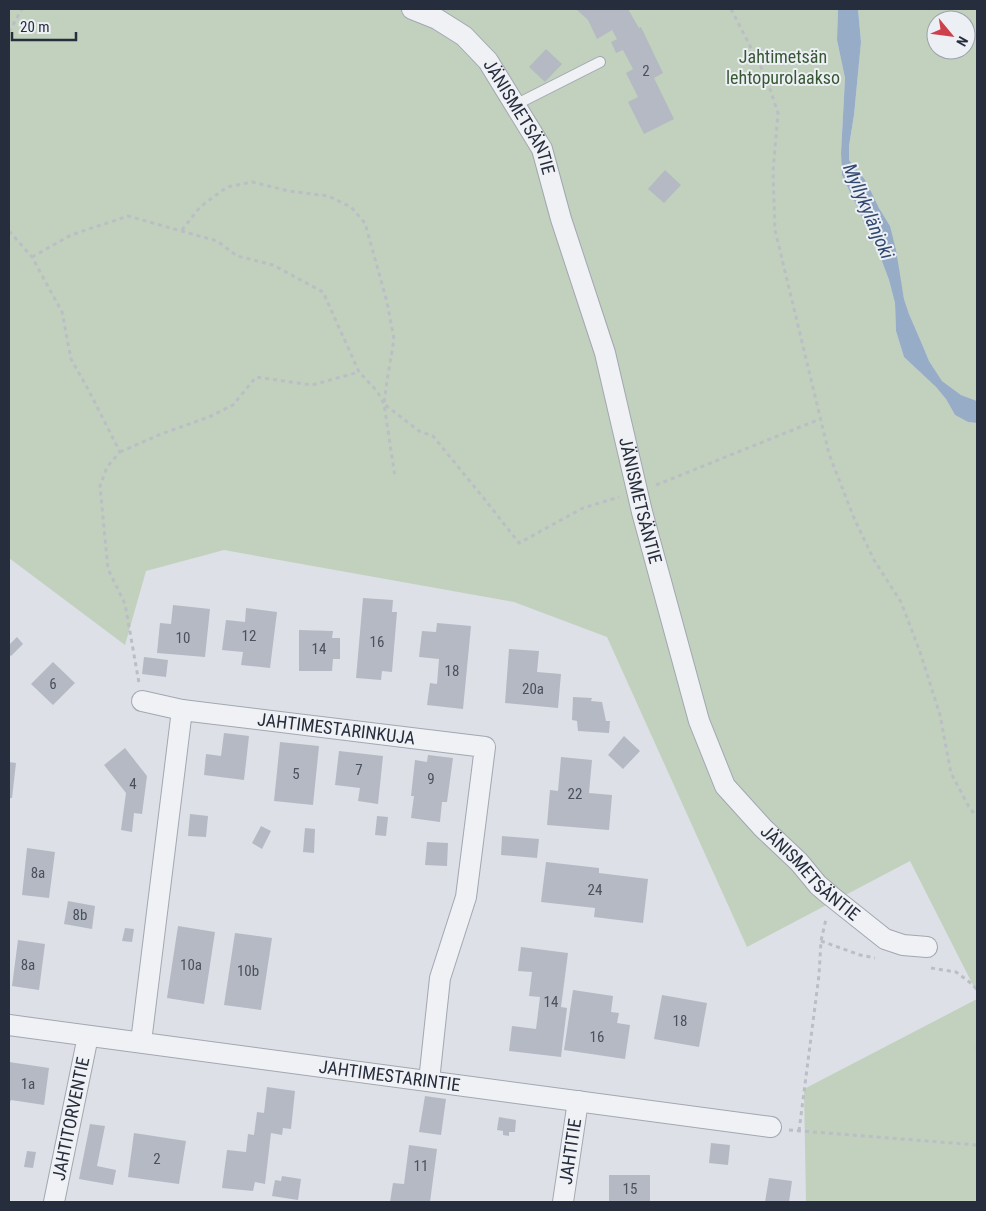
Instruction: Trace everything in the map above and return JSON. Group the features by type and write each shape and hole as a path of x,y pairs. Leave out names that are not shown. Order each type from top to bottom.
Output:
{"street":[{"name":"JÄNISMETSÄNTIE","path":"412,9 437,19 464,36 488,61 542,149 561,219 605,353 637,492 699,721 725,786 799,862 818,885 831,896 886,939 903,944 927,947"},
{"path":"140,1042 182,710 142,701"},
{"name":"JAHTIMESTARINKUJA","path":"182,710 485,747 466,897 440,978 429,1081"},
{"name":"JAHTIMESTARINTIE","path":"9,1025 771,1127"},
{"name":"JAHTITORVENTIE","path":"54,1202 88,1036"},
{"name":"JAHTITIE","path":"563,1202 578,1101"}],"lane":[{"path":"515,105 600,62"}],"path":[{"path":"9,32 22,9"},
{"path":"731,9 766,77 778,113 773,172 776,230 829,454 854,518 874,560 902,602 940,715 952,773 970,809 977,816"},
{"path":"182,230 200,207 227,187 252,182 289,191 328,196 351,207 366,223 387,302 394,339 384,404 395,477"},
{"path":"32,257 71,236 128,216 217,241 237,256 273,265 323,292 359,372 377,391 384,404 419,431 433,436 519,543 583,508 637,492 820,419"},
{"path":"9,231 32,257 62,312 71,359 120,452"},
{"path":"142,701 125,604 108,570 100,486 106,467 120,452 161,434 209,417 233,405 256,377 312,386 359,372"},
{"path":"799,1131 819,975 821,941 831,896"},
{"path":"956,972 977,990"},
{"path":"771,1127 799,1131 977,1145"}],"green space":[{"name":"Jahtimetsän lehtopurolaakso","path":"9,9 838,9 837,40 845,78 841,153 842,175 879,253 889,280 895,303 896,331 904,357 936,387 946,399 955,415 968,422 977,423 977,993 910,861 747,947 607,637 514,602 224,550 146,571 125,645 9,558"},
{"path":"858,9 977,9 977,401 961,395 942,381 929,361 904,299 890,226 866,181 849,160 849,146 861,42"},
{"path":"977,999 977,1202 806,1202 804,1089"}],"water":[{"name":"Myllykylänjoki","path":"838,9 858,9 861,42 849,160 866,181 890,226 904,299 929,361 942,381 961,395 977,401 977,423 968,422 955,415 946,399 936,387 904,357 896,331 895,303 889,280 879,253 842,175 841,153 845,78 837,40"}],"building":[{"path":"576,9 628,9 639,28 641,27 663,73 654,78 674,119 644,134 628,102 638,97 626,73 633,69 623,50 616,53 611,42 617,39 612,30 597,39 588,20"},
{"path":"546,49 562,64 545,82 529,67"},
{"path":"665,170 681,185 664,203 648,189"},
{"path":"363,598 393,600 392,612 397,612 392,672 382,671 381,680 356,678"},
{"path":"173,605 210,609 205,657 157,653 160,623 171,624"},
{"path":"246,608 277,612 270,668 241,665 243,652 222,650 226,620 245,622"},
{"path":"437,623 471,626 463,709 427,705 430,683 437,684 439,659 419,657 422,631 436,632"},
{"path":"299,630 333,631 332,638 340,638 340,659 333,659 332,671 299,671"},
{"path":"17,637 23,644 11,656 9,654 9,645"},
{"path":"509,649 539,651 537,672 561,674 558,708 505,703"},
{"path":"144,657 168,660 166,677 142,674"},
{"path":"53,662 75,683 53,705 31,684"},
{"path":"573,697 592,698 591,701 602,702 606,721 610,721 609,733 578,731 577,721 572,720"},
{"path":"224,733 249,736 244,780 204,775 206,754 221,756"},
{"path":"624,736 640,751 623,769 608,755"},
{"path":"280,742 319,746 313,805 274,801"},
{"path":"125,748 147,776 142,814 134,813 132,832 121,830 126,793 104,765"},
{"path":"339,751 383,756 378,804 358,801 360,788 335,785"},
{"path":"428,755 453,758 447,802 442,802 440,822 411,818 414,796 411,796 415,760 427,762"},
{"path":"561,757 592,760 589,793 612,795 609,830 547,825 550,790 558,791"},
{"path":"9,762 16,763 12,798 9,798"},
{"path":"190,814 208,816 206,837 188,836"},
{"path":"377,816 388,817 386,836 375,835"},
{"path":"261,826 271,831 262,849 252,843"},
{"path":"305,828 315,829 314,853 303,852"},
{"path":"502,836 539,839 537,858 501,855"},
{"path":"427,842 448,843 447,866 425,865"},
{"path":"27,848 55,852 49,898 22,895"},
{"path":"546,862 599,868 599,873 648,879 643,923 594,917 595,908 541,902"},
{"path":"68,901 95,906 92,929 64,924"},
{"path":"178,926 215,932 204,1004 167,998"},
{"path":"125,928 134,929 132,942 122,941"},
{"path":"235,933 272,938 261,1010 224,1005"},
{"path":"18,940 45,944 39,990 12,986"},
{"path":"521,947 568,953 561,1007 567,1008 561,1057 509,1051 512,1026 536,1029 540,997 529,996 532,972 518,971"},
{"path":"573,990 613,996 611,1012 619,1013 617,1023 630,1025 625,1059 564,1050"},
{"path":"662,995 707,1003 699,1047 654,1039"},
{"path":"9,1062 49,1068 44,1105 11,1100 9,1104"},
{"path":"267,1087 295,1091 291,1129 283,1128 282,1135 271,1133 265,1184 255,1182 253,1191 222,1188 227,1150 246,1152 248,1134 254,1135 257,1112 264,1113"},
{"path":"425,1096 446,1099 441,1135 419,1132"},
{"path":"499,1117 516,1120 515,1132 509,1132 509,1136 503,1135 503,1131 497,1130"},
{"path":"90,1124 105,1126 97,1166 116,1170 113,1185 79,1179"},
{"path":"134,1133 186,1141 179,1184 128,1177"},
{"path":"711,1143 730,1145 728,1165 709,1163"},
{"path":"409,1145 437,1149 430,1202 390,1202 393,1183 404,1184"},
{"path":"27,1151 36,1152 33,1168 24,1167"},
{"path":"609,1175 650,1175 650,1202 609,1202"},
{"path":"282,1176 301,1179 298,1200 272,1196 275,1180 281,1181"},
{"path":"769,1178 792,1181 789,1202 765,1202"}]}
